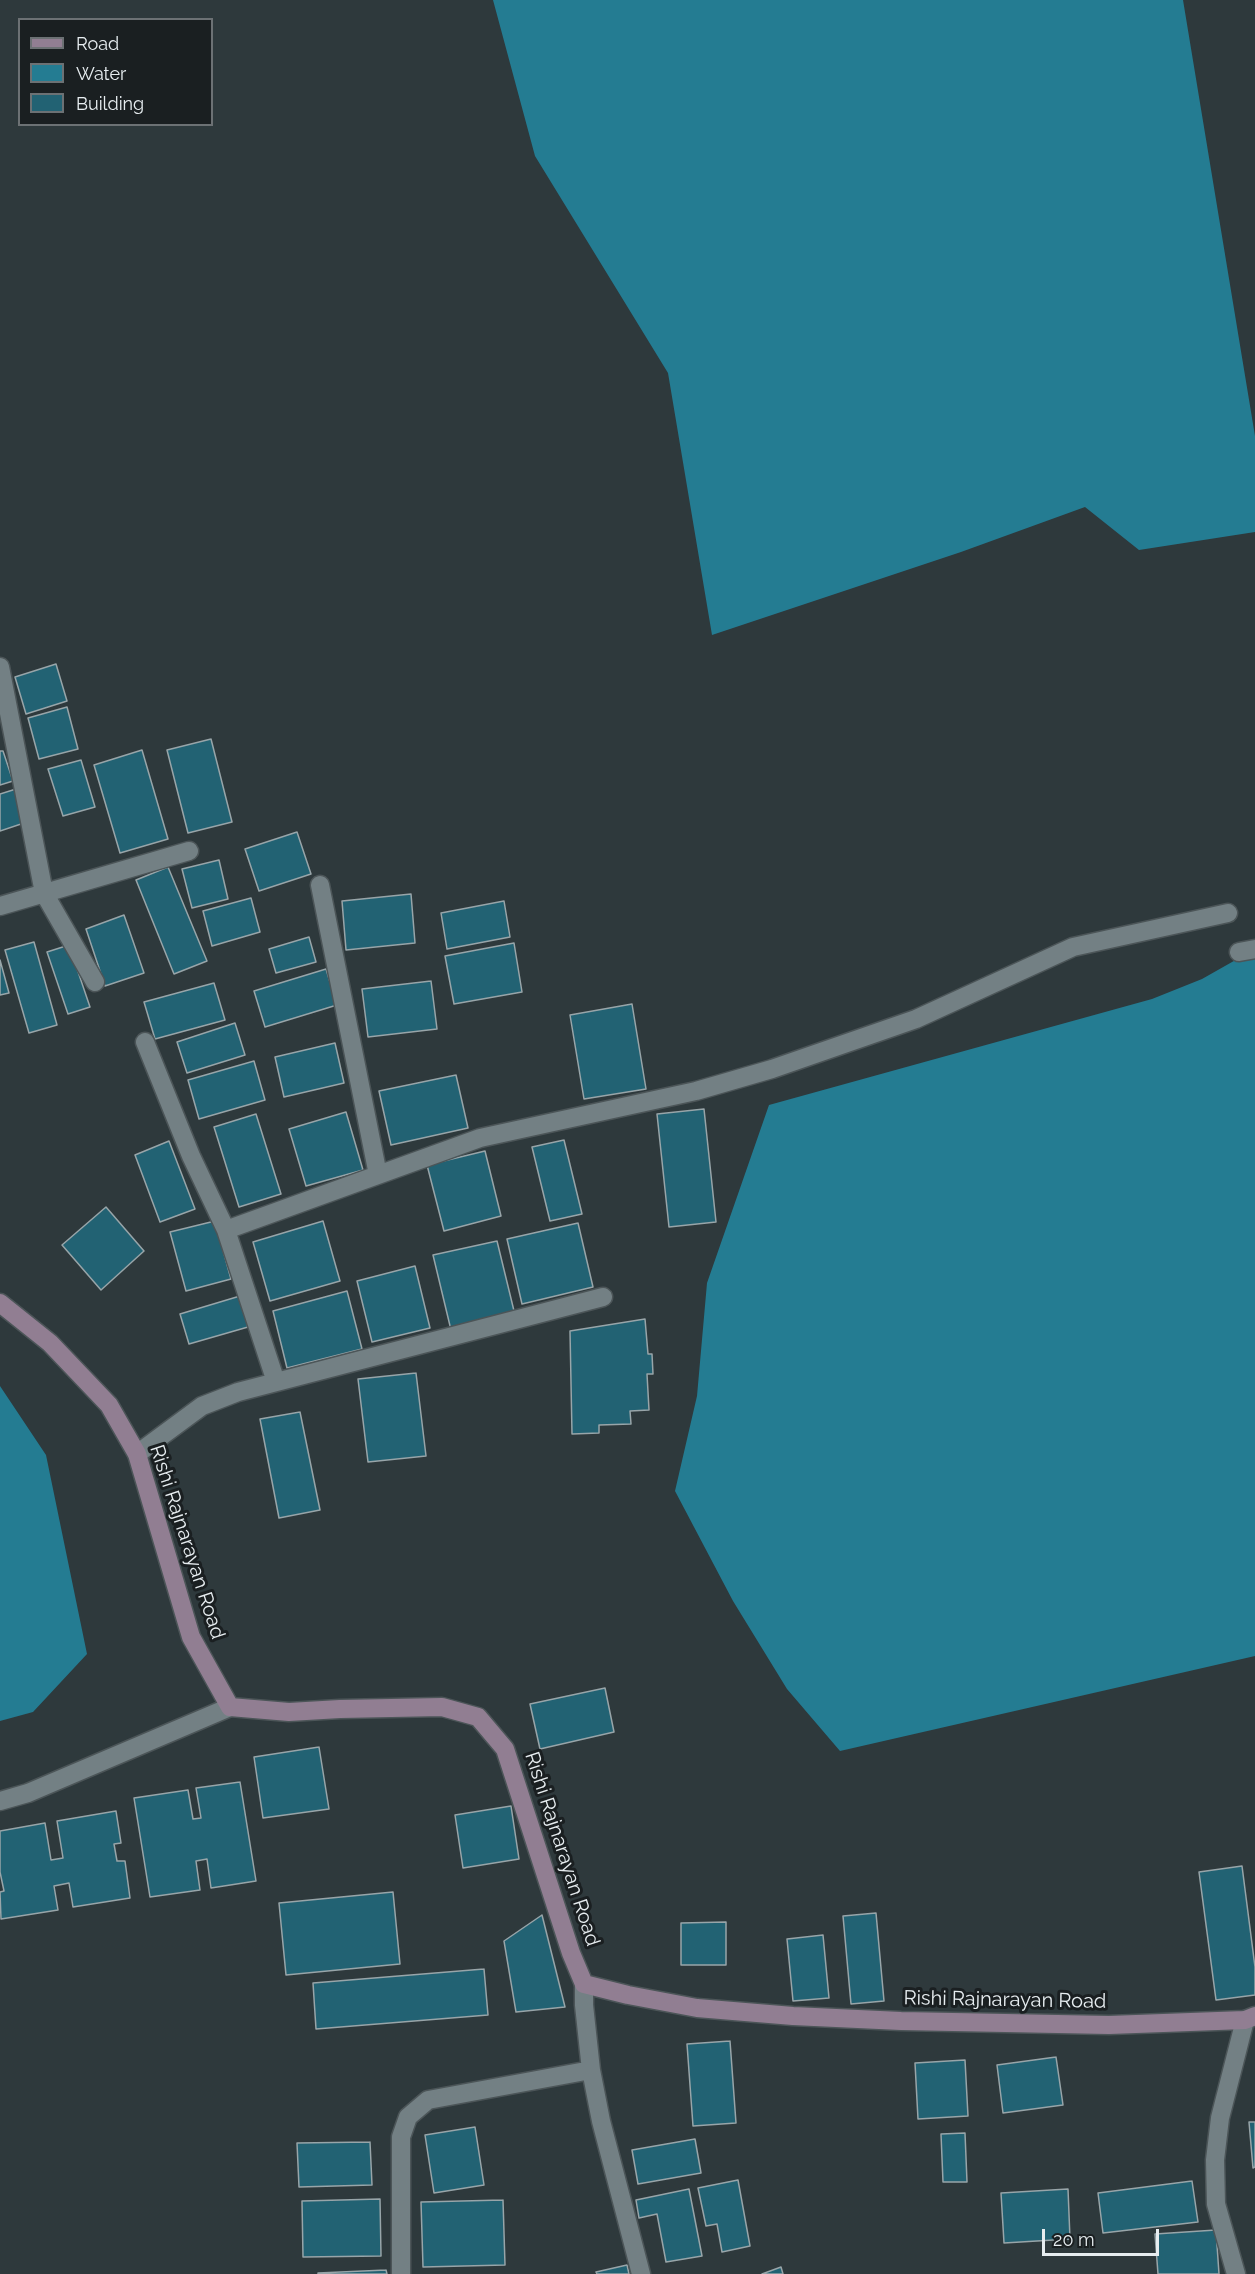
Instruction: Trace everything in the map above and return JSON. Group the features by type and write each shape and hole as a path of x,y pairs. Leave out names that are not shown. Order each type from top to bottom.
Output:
{"main road":[{"name":"Rishi Rajnarayan Road","path":"0,1303 50,1343 109,1405 137,1454 191,1636 230,1707 289,1712 340,1708 442,1707 478,1717 505,1749 571,1953 584,1984 698,2008 793,2016 901,2021 1109,2025 1250,2018"}],"street":[{"path":"0,668 44,893 94,982"},
{"path":"0,906 189,851"},
{"path":"320,885 378,1175"},
{"path":"226,1230 480,1138 696,1091 772,1069 916,1019 1073,947 1228,913"},
{"path":"145,1042 190,1156 226,1230 276,1382"},
{"path":"137,1454 202,1406 238,1392 603,1297"},
{"path":"0,1801 28,1793 230,1707"},
{"path":"584,1984 591,2070 601,2121 641,2274"},
{"path":"1236,2274 1216,2204 1215,2160 1220,2118 1250,2018"},
{"path":"401,2274 400,2137 408,2116 428,2100 591,2070"}],"water":[{"path":"493,0 1183,0 1255,436 1255,532 1139,550 1085,507 961,552 712,635 668,373 535,156"},
{"path":"1255,949 1255,1656 840,1751 787,1689 733,1601 675,1491 697,1396 707,1283 769,1105 1152,999 1202,979"},
{"path":"0,1386 46,1455 87,1654 33,1712 0,1721"}],"building":[{"path":"56,664 67,701 26,714 15,677"},
{"path":"67,707 78,749 39,759 28,718"},
{"path":"211,739 232,822 188,833 167,750"},
{"path":"142,750 168,839 120,853 94,765"},
{"path":"0,751 3,751 13,781 0,785"},
{"path":"81,760 95,807 63,816 48,769"},
{"path":"16,789 27,822 0,831 0,794"},
{"path":"297,832 311,874 259,891 245,849"},
{"path":"219,860 228,899 192,908 182,869"},
{"path":"168,867 207,961 174,974 136,880"},
{"path":"411,894 415,943 346,950 342,901"},
{"path":"251,898 260,932 212,946 203,911"},
{"path":"504,901 510,937 447,949 441,913"},
{"path":"124,915 144,973 105,986 86,929"},
{"path":"309,937 316,962 276,973 269,949"},
{"path":"34,942 57,1025 29,1033 5,950"},
{"path":"514,943 522,992 454,1004 445,956"},
{"path":"69,945 90,1007 68,1014 47,952"},
{"path":"0,960 9,993 0,995"},
{"path":"326,969 337,1005 265,1027 254,991"},
{"path":"431,981 437,1029 368,1037 362,989"},
{"path":"214,983 225,1020 155,1039 144,1002"},
{"path":"632,1004 646,1089 584,1099 570,1015"},
{"path":"235,1023 245,1055 187,1073 177,1042"},
{"path":"335,1043 344,1083 284,1097 275,1057"},
{"path":"254,1061 265,1100 199,1119 188,1080"},
{"path":"456,1075 468,1128 391,1145 379,1091"},
{"path":"704,1109 716,1222 669,1227 657,1114"},
{"path":"346,1112 363,1170 306,1186 289,1129"},
{"path":"256,1114 281,1194 239,1207 214,1127"},
{"path":"564,1140 582,1214 550,1221 532,1147"},
{"path":"169,1141 195,1209 160,1222 135,1155"},
{"path":"485,1151 501,1216 444,1231 427,1165"},
{"path":"106,1207 144,1251 101,1290 62,1245"},
{"path":"215,1221 231,1279 186,1291 170,1232"},
{"path":"323,1221 340,1281 270,1301 253,1242"},
{"path":"578,1223 593,1287 522,1304 507,1239"},
{"path":"497,1241 515,1315 451,1330 433,1255"},
{"path":"415,1266 430,1328 372,1342 357,1281"},
{"path":"347,1291 362,1349 287,1368 273,1311"},
{"path":"240,1296 248,1327 189,1344 180,1314"},
{"path":"645,1319 648,1354 652,1354 653,1374 647,1374 649,1410 630,1411 631,1424 599,1425 599,1433 572,1434 570,1331"},
{"path":"416,1373 426,1456 368,1462 358,1379"},
{"path":"300,1412 320,1510 279,1518 260,1419"},
{"path":"605,1688 614,1732 540,1749 530,1704"},
{"path":"319,1747 329,1809 263,1818 254,1757"},
{"path":"240,1782 256,1881 211,1888 207,1859 196,1861 200,1890 150,1897 134,1798 188,1790 193,1819 201,1818 196,1788"},
{"path":"511,1806 519,1859 463,1868 455,1815"},
{"path":"116,1811 121,1843 114,1844 117,1861 125,1861 130,1898 73,1907 69,1883 54,1886 58,1910 1,1919 0,1892 4,1891 0,1872 0,1831 45,1823 51,1860 63,1858 57,1821"},
{"path":"1242,1866 1255,1967 1255,1995 1216,2000 1199,1872"},
{"path":"393,1892 400,1964 286,1975 279,1903"},
{"path":"876,1913 884,2001 851,2004 843,1916"},
{"path":"542,1915 565,2007 516,2012 504,1941"},
{"path":"726,1922 726,1965 681,1965 681,1923"},
{"path":"823,1935 829,1998 793,2001 787,1939"},
{"path":"484,1969 488,2015 316,2029 313,1983"},
{"path":"730,2041 736,2123 693,2126 687,2044"},
{"path":"1056,2057 1063,2105 1003,2113 997,2065"},
{"path":"965,2060 968,2116 918,2119 915,2063"},
{"path":"1249,2122 1255,2122 1255,2167 1253,2168"},
{"path":"475,2127 484,2185 434,2193 425,2135"},
{"path":"965,2133 967,2182 943,2182 941,2134"},
{"path":"695,2139 701,2173 638,2184 632,2150"},
{"path":"370,2142 372,2185 299,2187 297,2143"},
{"path":"738,2180 750,2246 722,2252 717,2224 706,2226 698,2188"},
{"path":"1192,2181 1198,2222 1103,2233 1098,2193"},
{"path":"689,2189 702,2256 666,2262 657,2214 639,2218 636,2200"},
{"path":"1068,2189 1070,2239 1004,2243 1001,2193"},
{"path":"380,2199 381,2256 303,2257 302,2201"},
{"path":"503,2200 505,2265 423,2267 421,2202"},
{"path":"1216,2230 1219,2274 1158,2274 1155,2234"},
{"path":"627,2265 629,2274 597,2274 596,2272"},
{"path":"781,2267 783,2274 762,2274"},
{"path":"386,2270 387,2274 318,2274 318,2273"}]}
